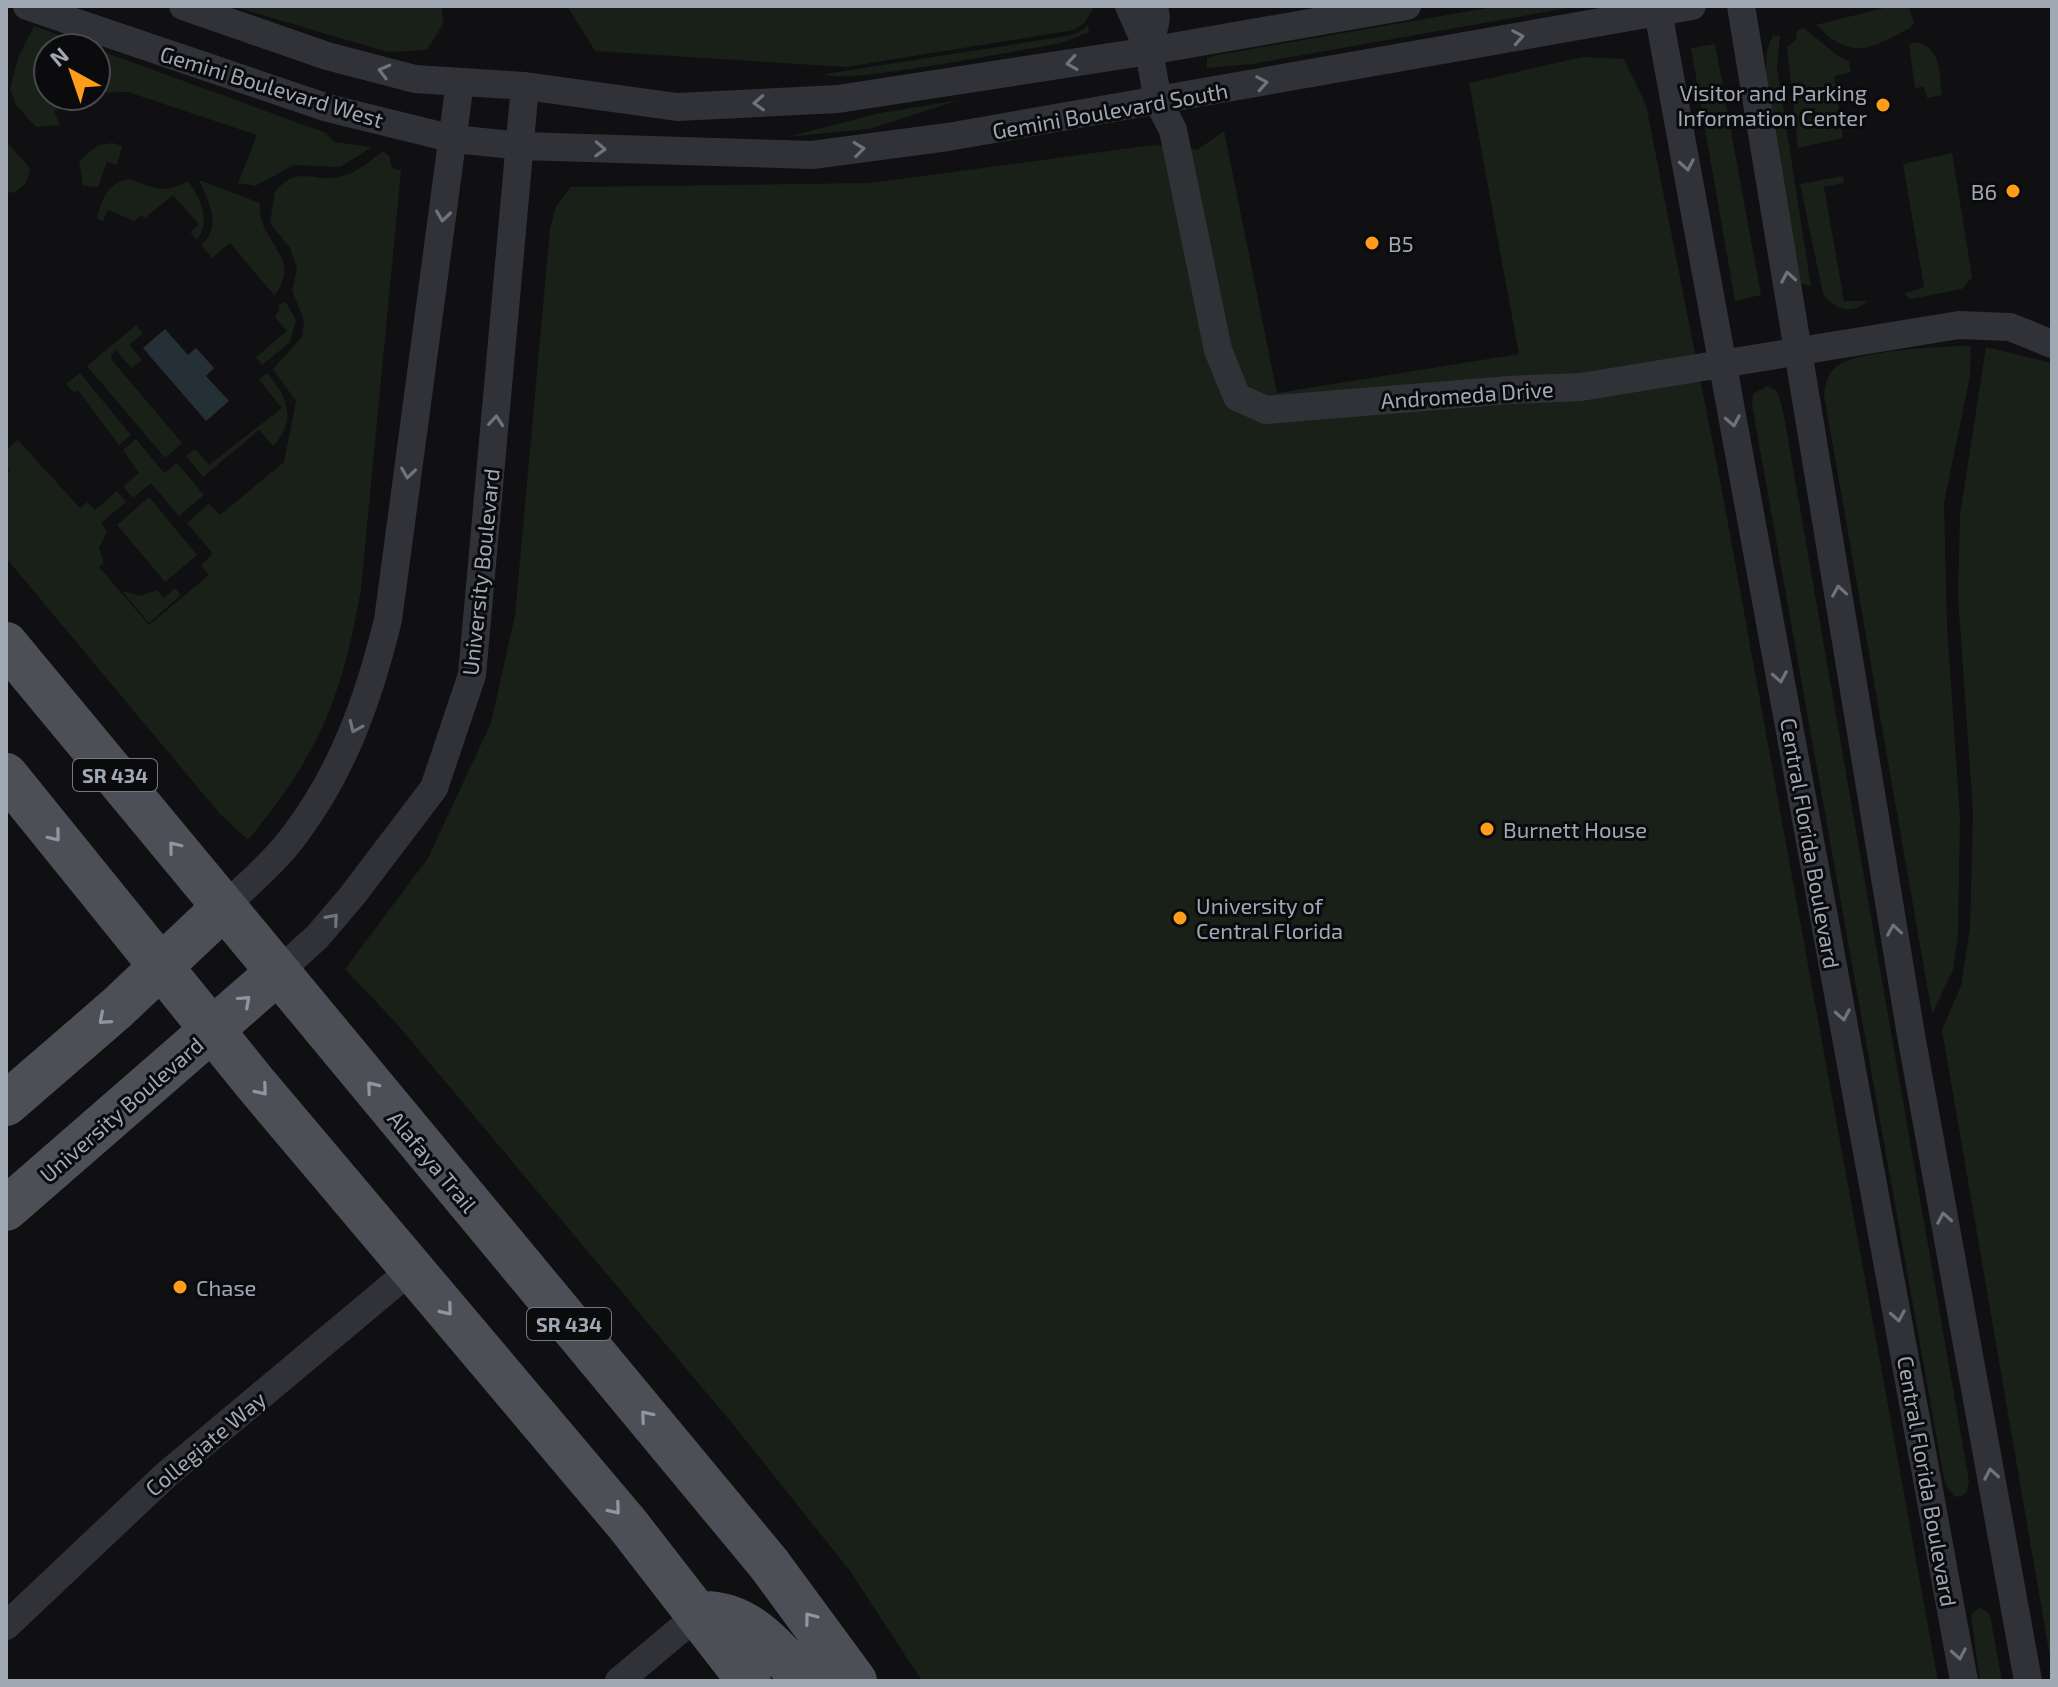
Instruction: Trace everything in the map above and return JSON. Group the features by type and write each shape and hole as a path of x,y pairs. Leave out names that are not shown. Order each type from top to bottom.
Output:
{"main road":[{"name":"Alafaya Trail","path":"6,644 769,1564 855,1681"},
{"path":"6,775 212,1030 700,1613 749,1681"},
{"path":"6,1104 223,908"},
{"name":"University Boulevard","path":"6,1209 277,973"},
{"path":"700,1613 734,1616 756,1630 805,1681"}],"street":[{"name":"Gemini Boulevard West","path":"27,6 328,108 454,139 522,146"},
{"name":"Gemini Boulevard West","path":"183,6 327,56 415,79 525,86"},
{"path":"1129,6 1149,51"},
{"path":"1149,51 1156,18 1154,6"},
{"path":"525,86 677,107 838,99 1149,51 1407,6"},
{"name":"Gemini Boulevard South","path":"522,146 812,155 948,137 1658,9 1692,6"},
{"path":"1741,6 1801,354 1911,1035 2028,1681"},
{"name":"Central Florida Boulevard","path":"1658,9 1964,1681"},
{"name":"Andromeda Drive","path":"1149,51 1158,101 1173,130 1218,350 1237,397 1266,410 1581,387 1801,354 1959,325 2010,327 2052,344"},
{"path":"223,908 296,834 335,773 369,695 388,620 460,82"},
{"name":"University Boulevard","path":"277,973 317,937 352,896 434,788 472,675 525,86"},
{"name":"Collegiate Way","path":"6,1626 167,1474 412,1269"},
{"path":"619,1681 700,1613"}],"shaded area":[{"path":"231,6 442,6 443,24 427,50 388,52"},
{"path":"567,6 1094,6 1085,23 1074,30 846,67 595,51"},
{"path":"1499,6 1579,6 1252,64 1207,68 1207,58 1217,55"},
{"path":"1892,6 1908,6 1914,22 1910,28 1872,46 1851,48 1840,44 1816,25"},
{"path":"1088,25 1089,32 1061,43 898,71 864,75 825,74 1061,37 1078,33"},
{"path":"34,26 50,32 32,32 32,112 54,112 60,125 36,127 16,105 10,89 19,55"},
{"path":"1804,28 1838,56 1849,61 1851,72 1834,76 1843,138 1798,148 1787,47 1796,40 1797,31"},
{"path":"1773,35 1780,36 1777,67 1811,287 1801,283 1765,81 1767,50"},
{"path":"1916,42 1931,50 1938,62 1942,95 1927,98 1924,87 1915,88 1909,44"},
{"path":"1715,44 1761,295 1735,301 1691,48"},
{"path":"112,55 326,133 334,142 372,147 340,167 294,165 255,186 238,183 257,135 128,92 112,92"},
{"name":"University of Central Florida","path":"1582,57 1624,59 1646,105 1721,485 1938,1681 922,1681 850,1571 731,1422 396,1023 345,969 428,858 491,723 515,615 550,229 556,206 571,187 870,183 1153,145 1197,150 1224,131 1277,393 1519,354 1469,83"},
{"path":"960,100 869,129 787,137 880,113"},
{"path":"6,141 30,168 23,186 6,193"},
{"path":"113,143 122,146 117,165 107,162 98,187 83,186 79,161 98,145"},
{"path":"383,151 390,157 392,168 401,171 361,589 354,628 336,694 310,752 248,840 220,814 6,558 6,474 10,470 6,465 6,450 18,440 80,508 88,502 95,510 117,491 126,502 101,523 107,531 99,548 104,563 99,567 149,625 209,575 201,565 213,554 187,523 209,503 220,515 284,462 296,401 273,369 302,337 304,320 292,291 297,269 290,248 270,223 275,191 291,178 299,176 329,178 351,173"},
{"path":"1952,153 1972,277 1962,289 1911,299 1904,294 1924,287 1903,164"},
{"path":"1843,176 1844,183 1824,187 1844,301 1867,301 1849,309 1832,304 1823,294 1800,184"},
{"path":"130,179 159,189 172,188 188,181 203,210 203,225 197,240 190,232 199,224 173,195 145,218 142,215 134,221 108,210 103,221 97,218 111,188"},
{"path":"199,180 260,203 265,229 283,261 281,284 272,299 274,295 230,243 212,258 201,245 211,230 212,213"},
{"path":"286,302 296,320 290,342 262,365 256,357 287,331 275,317 280,309 278,305"},
{"path":"136,325 143,333 129,345 142,360 131,368 116,350 111,355 112,360 182,443 165,458 87,366"},
{"path":"165,329 188,355 196,348 214,368 206,376 229,401 206,421 143,348"},
{"path":"1971,346 1970,376 1944,503 1947,625 1960,818 1958,936 1953,970 1932,1014 1824,395 1830,373 1846,361 1900,350"},
{"path":"1986,347 2052,363 2052,1669 1942,1030 1961,986 1970,928 1973,812 1958,596 1960,515"},
{"path":"80,373 131,435 119,445 78,390 74,393 66,384"},
{"path":"267,373 280,391 287,409 285,427 280,437 273,446 259,430 203,477 186,456 195,449 209,465 282,408 259,380"},
{"path":"1767,386 1777,391 1783,410 1969,1481 1967,1492 1961,1497 1954,1496 1945,1484 1752,405 1753,394"},
{"path":"136,439 164,473 177,463 204,495 179,516 151,483 133,498 123,486 139,473 123,450"},
{"path":"149,497 197,555 165,582 117,525"},
{"path":"175,588 181,595 149,623 122,591 141,596 157,590 164,598"},
{"path":"1980,1607 1990,1615 2002,1681 1980,1681 1971,1615"}],"place":[{"name":"Visitor and Parking Information Center","path":"1883,105"},
{"name":"B6","path":"2013,191"},
{"name":"B5","path":"1372,243"},
{"name":"Burnett House","path":"1487,829"},
{"name":"University of Central Florida","path":"1180,918"},
{"name":"Chase","path":"180,1287"}]}
